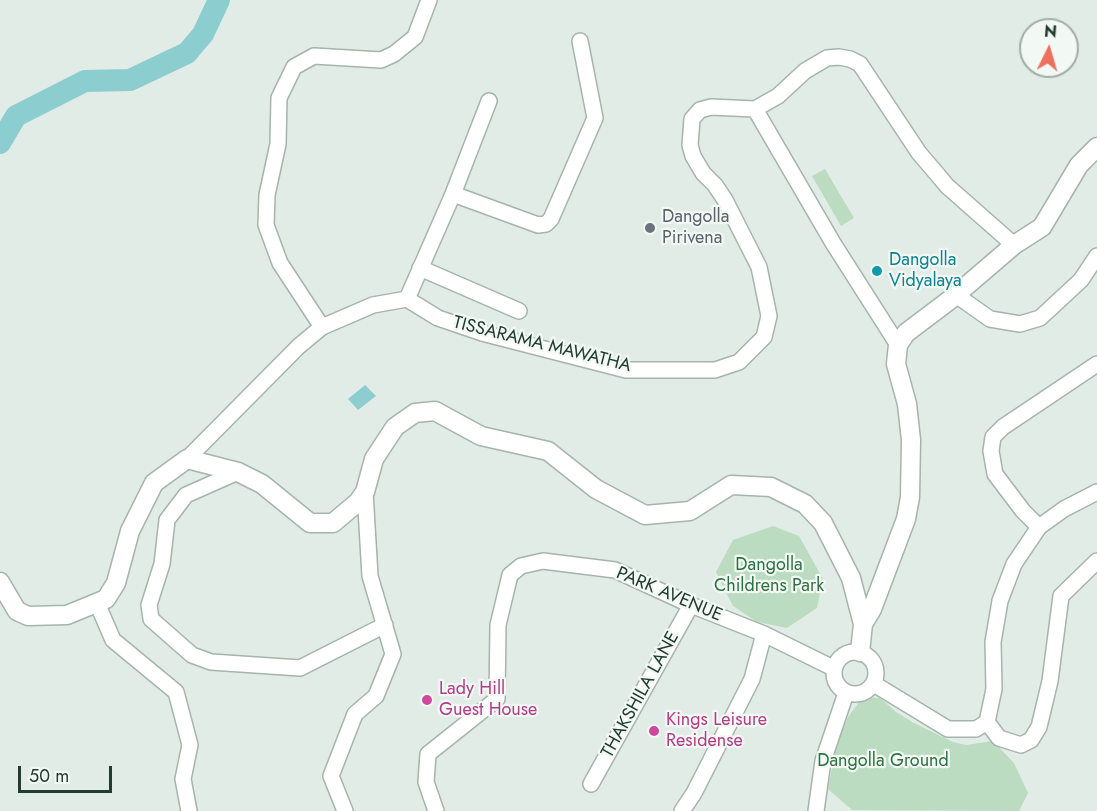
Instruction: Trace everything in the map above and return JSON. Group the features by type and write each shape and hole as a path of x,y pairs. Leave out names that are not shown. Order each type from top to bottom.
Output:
{"street":[{"path":"322,327 280,263 266,225 267,195 278,144 279,98 294,67 314,56 381,60 394,54 415,37 429,0"},
{"path":"453,194 538,225 546,224 595,118 580,41"},
{"path":"898,345 833,243 755,109 778,96 805,71 827,58 850,59 860,64 919,153 942,180 1014,245"},
{"path":"0,582 17,611 28,616 67,615 106,598 116,583 130,531 154,483 187,459 299,346 322,327 373,305 407,299 453,194 489,101"},
{"name":"TISSARAMA MAWATHA","path":"407,299 438,318 482,333 626,370 715,370 739,362 764,337 770,316 759,267 725,200 715,184 703,173 693,156 690,145 692,119 700,110 711,107 755,109"},
{"path":"863,624 872,609 906,519 910,497 911,440 907,404 896,364 898,345 906,333 956,295 1014,245 1042,227 1079,165 1097,147"},
{"path":"956,295 990,318 1020,324 1040,318 1081,280 1097,256"},
{"path":"420,268 519,311"},
{"path":"1039,527 1023,511 995,474 991,451 993,437 1003,427 1097,364"},
{"path":"345,811 331,776 356,714 376,696 393,654 370,576 365,492 374,459 395,427 415,413 435,411 481,436 548,451 596,489 645,515 690,511 731,485 771,487 805,504 824,523 851,578 863,624 860,652"},
{"path":"187,459 238,472 262,484 310,523 333,523 358,502 365,492"},
{"path":"238,472 186,495 167,520 162,564 149,605 151,619 192,655 211,662 300,668 385,625"},
{"path":"874,684 948,729 976,729 987,722 994,689 993,642 1000,601 1014,564 1039,527 1064,509 1097,492"},
{"name":"PARK AVENUE","path":"436,811 426,782 428,754 497,699 498,626 510,575 521,566 543,561 615,570 691,605 764,634 834,668"},
{"path":"987,722 999,738 1021,745 1030,740 1039,727 1050,681 1061,596 1097,561"},
{"path":"97,603 113,640 176,692 190,745 183,779 189,811"},
{"name":"THAKSHILA LANE","path":"591,784 691,605"},
{"path":"682,811 694,793 752,679 764,634"},
{"path":"846,653 866,654 875,664 874,684 859,694 846,693 835,683 834,668 846,653"},
{"path":"817,810 823,761 846,693"}],"green space":[{"path":"825,169 854,218 841,226 812,176"},
{"name":"Dangolla Childrens Park","path":"773,526 799,536 823,579 817,608 787,628 757,622 733,606 716,572 733,540"},
{"name":"Dangolla Ground","path":"863,697 880,698 896,712 914,723 953,742 966,745 993,741 1014,763 1028,793 1019,811 852,810 828,789 837,742 848,717"}],"water":[{"path":"365,385 376,396 358,410 348,399"}],"waterway":[{"path":"0,143 16,116 85,81 130,80 187,53 203,34 219,0"}],"place":[{"name":"Dangolla Pirivena","path":"650,228"},
{"name":"Dangolla Vidyalaya","path":"877,271"},
{"name":"Lady Hill Guest House","path":"427,700"},
{"name":"Kings Leisure Residense","path":"654,731"}]}
